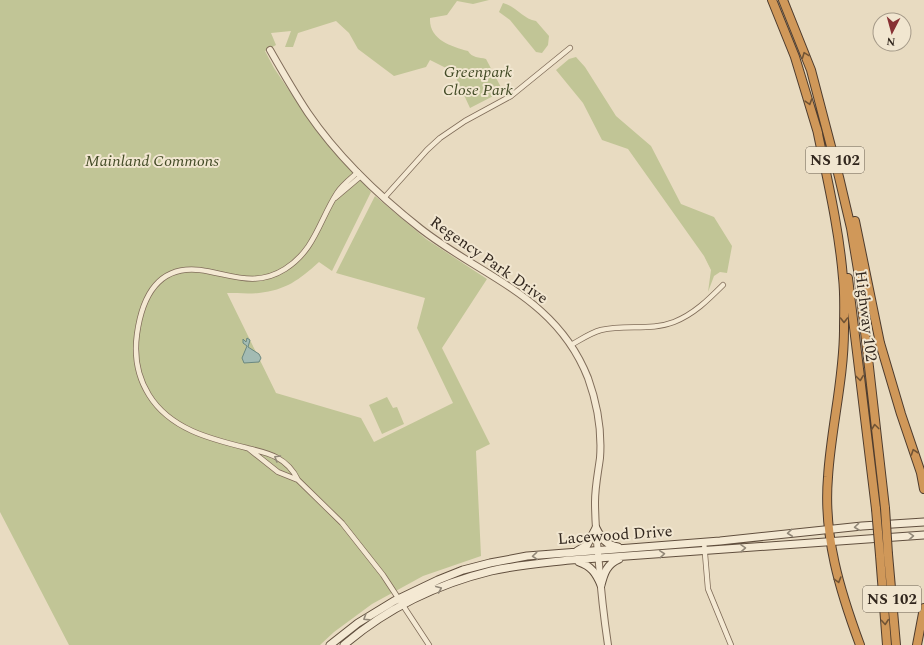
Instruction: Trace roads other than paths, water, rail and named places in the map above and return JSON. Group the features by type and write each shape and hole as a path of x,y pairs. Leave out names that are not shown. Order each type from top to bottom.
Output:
{"highway":[{"name":"Highway 102","path":"772,0 795,57 817,129 847,272 888,554 896,645"},
{"name":"Highway 102","path":"783,0 811,70 839,177 857,263 881,509 880,555 887,645"},
{"path":"811,70 847,187 880,343 901,414 921,473 924,489"},
{"path":"817,129 840,246 844,279 844,332 840,390 828,477 827,497 829,530 835,569 860,645"},
{"path":"917,645 924,608"}],"main road":[{"name":"Lacewood Drive","path":"344,645 401,601 492,571 570,560 624,549 924,522"},
{"path":"596,528 607,543 624,549"},
{"path":"574,552 587,545 596,528"},
{"name":"Lacewood Drive","path":"330,645 358,623 438,580 463,570 527,556 574,552 623,557 924,535"},
{"path":"601,585 609,565 623,557"},
{"path":"570,560 589,566 596,574 601,585"}],"street":[{"path":"384,198 427,150 440,138 465,121 511,96 570,48"},
{"name":"Regency Park Drive","path":"270,50 309,114 359,174 384,198 421,229 453,252 526,298 553,322 571,345 588,379 596,406 599,423 600,456 596,490 596,528 604,621 608,645"},
{"path":"359,174 333,201 308,248 298,260 285,269 267,277 244,279 201,270 181,270 158,281 144,304 139,322 135,354 140,376 151,398 166,416 178,425 192,432 266,452 277,457 294,472 298,480 349,531 383,575 429,645"},
{"path":"571,345 593,333 602,330 654,327 674,322 689,315 704,304 723,285"},
{"path":"247,448 278,472 298,480"},
{"path":"704,542 708,589 731,645"}],"water":[{"path":"247,338 250,340 248,347 259,354 261,358 259,362 244,363 242,358 247,346 243,343 243,339 246,342"}],"park label":[{"name":"Greenpark Close Park","path":"478,81"},
{"name":"Mainland Commons","path":"152,161"}]}
